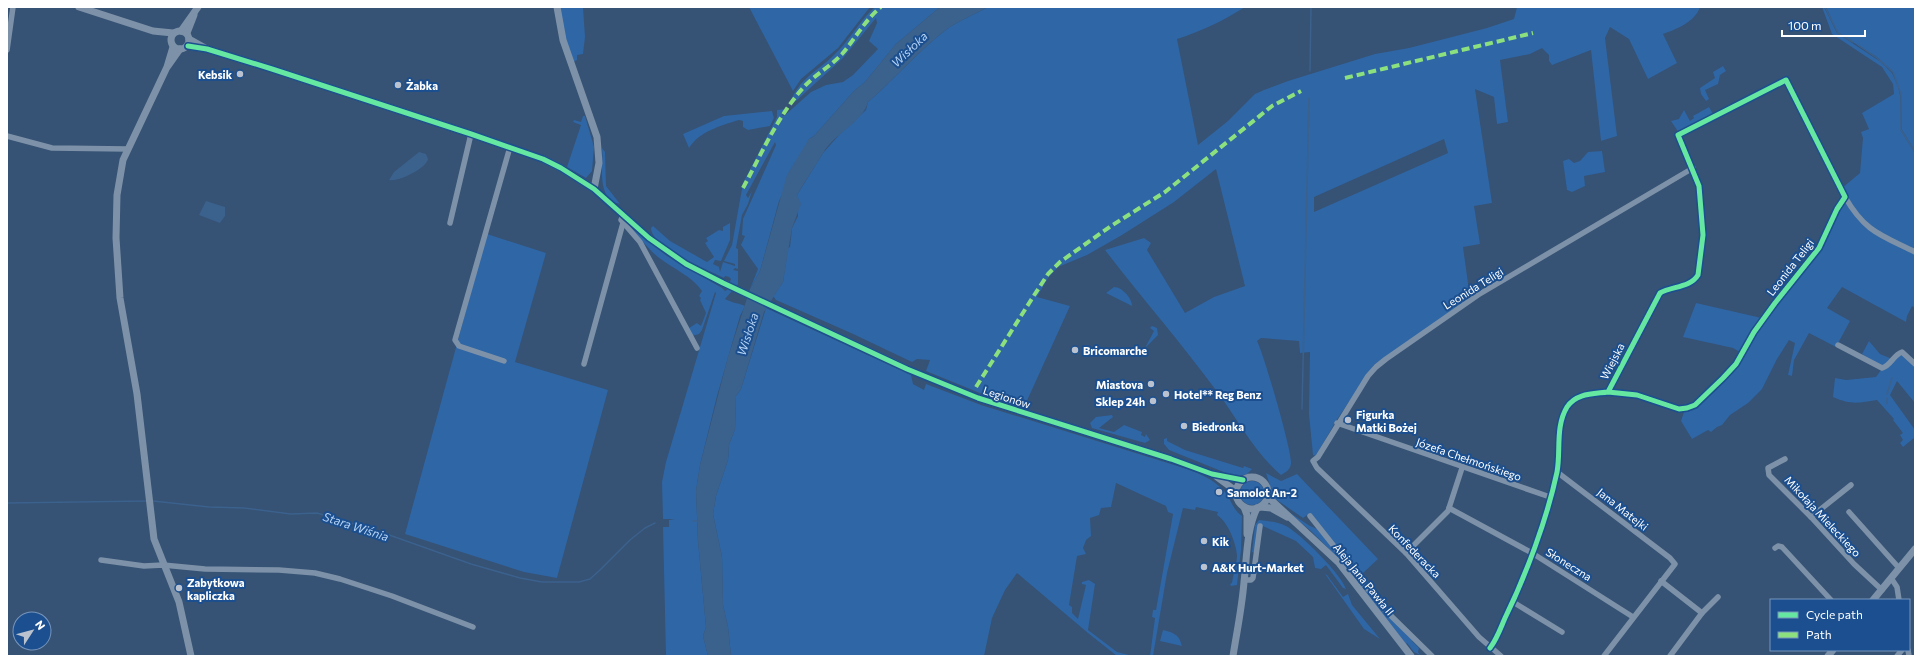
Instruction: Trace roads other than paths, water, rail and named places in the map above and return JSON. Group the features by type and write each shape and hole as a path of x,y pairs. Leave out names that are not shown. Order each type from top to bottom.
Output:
{"street":[{"path":"7,50 13,7"},
{"path":"79,7 153,31 173,33 186,37"},
{"path":"557,7 563,40 597,137 599,163 594,189"},
{"path":"175,46 186,37 197,10"},
{"path":"153,31 175,46"},
{"path":"173,33 175,46 167,67 127,149 120,172 118,195 117,266 120,298 137,394 154,539 163,565 180,604 191,656"},
{"name":"Legionów","path":"186,37 207,49 472,134 543,159 561,168 594,189 668,252 686,264 723,283 964,394 1171,459 1212,474 1243,480"},
{"path":"1693,168 1678,136 1786,80 1853,212 1869,229 1915,252"},
{"path":"450,223 472,134"},
{"path":"7,136 52,148 127,149"},
{"path":"504,361 459,346 455,340 510,147"},
{"name":"Leonida Teligi","path":"1313,461 1318,457 1368,376 1386,359 1478,295 1693,168"},
{"name":"Wiejska","path":"1490,648 1512,602 1532,552 1550,497 1557,472 1560,450 1558,432 1567,407 1573,399 1586,394 1608,392 1660,293 1695,281 1698,275 1702,250 1703,216 1699,186 1693,168"},
{"name":"Leonida Teligi","path":"1608,392 1637,395 1679,409 1695,405 1736,364 1754,332 1819,248 1837,209 1845,197"},
{"path":"623,214 621,217 623,223 640,242 696,348"},
{"path":"584,364 623,223"},
{"path":"1838,345 1882,368 1885,368 1896,354 1902,352 1915,364"},
{"name":"Józefa Chełmońskiego","path":"1337,424 1550,497"},
{"name":"Mikołaja Mieleckiego","path":"1785,459 1768,468 1769,475 1812,517 1854,564 1882,590"},
{"name":"Konfederacka","path":"1313,461 1316,468 1406,553 1490,648 1501,656"},
{"path":"1406,553 1448,511 1462,468"},
{"name":"Jana Matejki","path":"1557,472 1670,558 1674,564 1661,581"},
{"name":"Legionów","path":"1212,474 1236,491"},
{"path":"1233,656 1245,580 1248,542 1253,516 1268,496 1267,488 1261,480 1251,477 1243,480 1236,491 1238,500 1244,507 1247,515 1248,542"},
{"path":"1812,517 1851,485"},
{"name":"Aleja Jana Pawła II","path":"1268,496 1338,564 1411,656"},
{"path":"1244,507 1258,508"},
{"name":"Aleja Jana Pawła II","path":"1258,508 1271,508 1295,521"},
{"name":"Słoneczna","path":"1449,508 1532,552 1634,618"},
{"path":"1849,512 1899,568"},
{"path":"1310,516 1384,609 1432,656"},
{"path":"1245,580 1251,580 1253,578 1260,526"},
{"path":"1775,548 1778,546 1782,547 1830,599"},
{"path":"1874,599 1915,549"},
{"path":"101,560 144,566 163,565 315,573 340,579 392,596 473,627"},
{"path":"1891,578 1897,587 1899,599"},
{"path":"1604,656 1661,581 1702,614"},
{"path":"1670,656 1702,614 1718,597"},
{"path":"1512,602 1562,632"}],"water":[{"name":"Wisłoka","path":"940,7 988,7 947,29 926,46 868,102 860,116 828,146 797,195 801,204 792,228 783,282 764,312 741,389 736,396 735,429 729,445 728,460 716,496 713,514 722,557 723,605 728,627 731,656 708,656 703,636 706,627 698,541 696,491 700,465 728,357 750,289 760,271 787,175 809,139 814,136 854,91 865,82 896,44"},
{"path":"419,152 426,154 428,159 422,167 405,177 389,180 394,172"},
{"path":"206,201 225,207 225,216 220,223 199,215"}],"waterway":[{"path":"1310,71 1311,7"},
{"path":"1825,7 1838,33 1853,42"},
{"path":"1858,45 1877,58 1893,72 1901,94 1901,130 1915,152"},
{"path":"1302,409 1309,98"},
{"path":"1887,394 1892,378"},
{"path":"1887,398 1887,404"},
{"name":"Stara Wiśnia","path":"7,503 147,501"},
{"name":"Stara Wiśnia","path":"153,501 209,507 244,508 291,514 317,513 378,531 471,564 520,578 542,582 579,582 590,579 630,540 645,528 655,523"},
{"name":"Stara Wiśnia","path":"693,521 699,521"}],"place":[{"name":"Kebsik","path":"240,74"},
{"name":"Żabka","path":"398,85"},
{"name":"Bricomarche","path":"1075,350"},
{"name":"Miastova","path":"1151,384"},
{"name":"Hotel** Reg Benz","path":"1166,394"},
{"name":"Sklep 24h","path":"1153,401"},
{"name":"Figurka Matki Bożej","path":"1348,420"},
{"name":"Biedronka","path":"1184,426"},
{"name":"Samolot An-2","path":"1219,492"},
{"name":"Kik","path":"1204,541"},
{"name":"A&K Hurt-Market","path":"1204,567"},
{"name":"Zabytkowa kapliczka","path":"179,588"}]}
